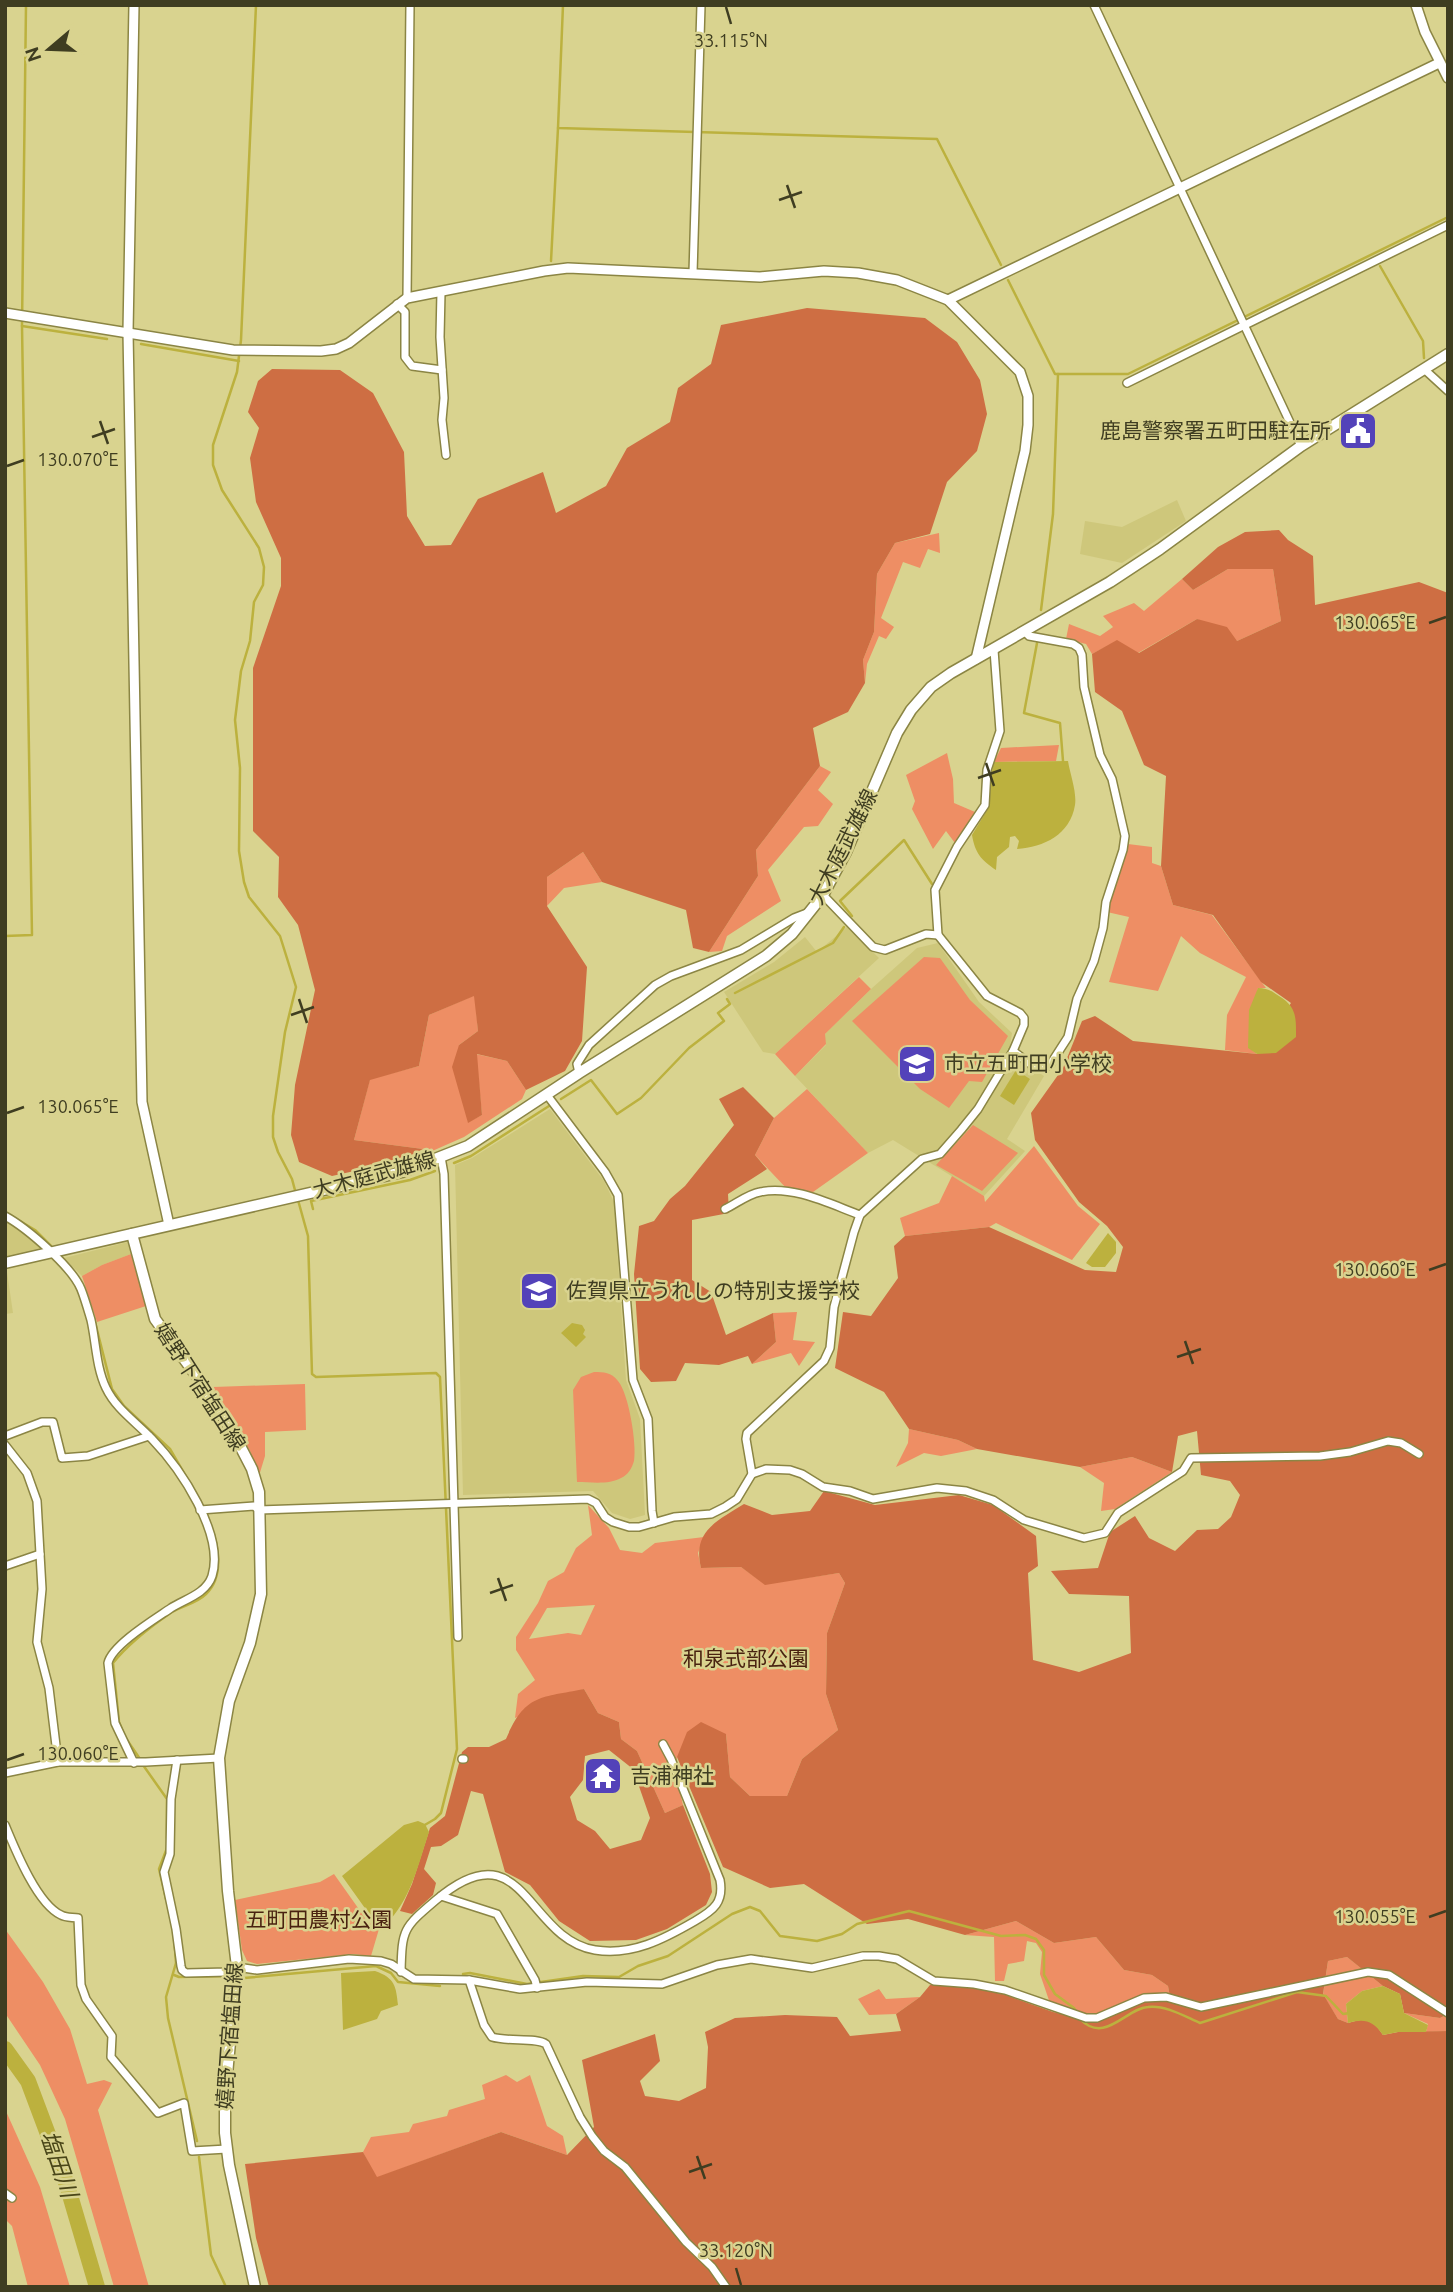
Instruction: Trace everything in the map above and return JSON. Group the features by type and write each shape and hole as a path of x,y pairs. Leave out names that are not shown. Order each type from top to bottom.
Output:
{"main road":[{"name":"大木庭武雄線","path":"5,1264 402,1172 468,1146 766,956 792,934 823,895 846,852 897,733 911,710 931,687 1110,582 1301,446 1448,354"},
{"name":"嬉野下宿塩田線","path":"132,1234 155,1319 206,1389 238,1442 252,1469 258,1492 261,1594 250,1643 229,1701 219,1758 228,1891 237,1967 225,2096 227,2148 255,2287"}],"street":[{"path":"134,5 128,332 142,1102 169,1225"},
{"path":"407,298 410,5"},
{"path":"693,273 701,5"},
{"path":"1094,5 1301,446"},
{"path":"1416,5 1439,63 1448,78"},
{"path":"948,300 1439,63"},
{"path":"1127,383 1448,225"},
{"path":"5,313 233,350 321,351 336,349 349,343 407,298 568,268 760,277 824,271 858,273 932,292 948,300 1020,372 1028,396 1025,451 976,659"},
{"path":"441,292 444,398 442,420 446,455"},
{"path":"397,304 405,312 405,357 412,366 442,370"},
{"path":"1423,369 1448,391"},
{"path":"1013,1051 1033,1066 1043,1068 1050,1065 1068,1037 1077,999 1094,961 1103,928 1105,902 1123,850 1125,836 1112,779 1100,755 1084,687 1079,648 1073,644 1029,636 1024,631"},
{"path":"203,1509 254,1506 260,1510 588,1499 596,1503 613,1522 629,1527 674,1517 711,1514 737,1499 752,1474 747,1433 813,1373 824,1361 830,1348 834,1307 853,1232 860,1215 922,1159 940,1154 978,1109 1013,1051 1024,1025 1024,1018 1020,1013 986,996 938,935 935,890 957,846 985,805 987,770 1000,731 994,650"},
{"path":"823,895 873,947 886,950 926,934 938,935"},
{"path":"579,1073 577,1064 589,1045 655,985 671,975 741,950 794,918 811,911"},
{"path":"547,1095 606,1172 618,1195 633,1380 648,1419 654,1523"},
{"path":"441,1157 458,1637"},
{"path":"725,1209 759,1192 784,1192 815,1198 860,1215"},
{"path":"5,1216 30,1232 81,1288 106,1388 118,1407 170,1458 203,1509 212,1541 214,1560 211,1578 202,1592 172,1608 135,1634 110,1656 107,1663 115,1723 134,1763"},
{"path":"5,1436 42,1422 53,1422 62,1458 88,1456 149,1436"},
{"path":"752,1474 766,1469 790,1470 822,1487 850,1491 873,1499 937,1488 966,1491 993,1500 1024,1520 1084,1538 1105,1533 1118,1513 1184,1471 1191,1458 1320,1456 1350,1452 1388,1441 1401,1443 1419,1454"},
{"path":"5,1445 27,1473 37,1500 42,1589 37,1642 48,1688 58,1762"},
{"path":"5,1566 40,1554"},
{"path":"401,1972 402,1940 406,1929 441,1896 475,1874 488,1874 510,1882 570,1941 593,1950 623,1950 653,1944 708,1914 718,1905 722,1892 720,1880 663,1744"},
{"path":"5,1773 58,1762 134,1763 219,1758"},
{"path":"177,1760 170,1854 164,1872 181,1966 186,1973 228,1972 237,1967 257,1970 349,1959 391,1964 414,1979 469,1980 520,1989 536,1984 587,1982 662,1984 717,1965 751,1959 812,1968 863,1956 879,1956 897,1959 934,1981 1005,1990 1086,2018 1097,2018 1144,1998 1166,1997 1201,2007 1368,1972 1389,1975 1448,2013"},
{"path":"5,1825 39,1894 57,1913 78,1918 81,1985 86,1999 112,2036 111,2057 158,2113 184,2103 192,2151 227,2148"},
{"path":"441,1896 497,1914 536,1984"},
{"path":"469,1980 484,2025 492,2037 507,2041 540,2040 546,2044 580,2117 592,2136 604,2151 625,2167 686,2242 712,2267 726,2287"}],"shaded area":[{"path":"807,308 925,318 957,342 980,380 987,414 977,451 947,482 930,534 895,543 877,574 874,632 863,660 865,683 848,712 813,728 820,766 756,850 758,876 709,952 693,948 686,910 602,882 583,852 547,877 547,906 587,967 582,1041 565,1071 526,1090 507,1061 477,1054 482,1115 468,1123 452,1067 459,1045 478,1031 474,996 429,1015 419,1066 370,1080 354,1140 423,1149 399,1161 332,1176 299,1162 291,1135 295,1085 315,990 298,925 278,897 279,857 253,831 253,668 281,586 281,558 256,502 250,458 259,428 248,412 258,381 272,369 340,370 373,393 404,452 407,516 425,546 451,545 478,499 543,472 556,513 606,486 627,448 670,422 678,388 711,364 721,325"},
{"path":"1177,500 1186,521 1122,563 1080,554 1085,521 1122,527"},
{"path":"1279,530 1288,540 1313,556 1315,605 1419,582 1448,593 1448,2014 1440,2018 1404,2013 1400,1994 1383,1986 1347,1957 1328,1961 1323,1994 1338,2019 1348,2023 1363,2019 1375,2024 1383,2035 1448,2031 1448,2287 269,2287 256,2238 245,2164 363,2152 377,2177 501,2132 567,2155 594,2127 582,2060 655,2034 660,2061 640,2081 645,2096 679,2101 706,2088 708,2047 705,2032 735,2018 785,2015 837,2017 850,2036 901,2031 896,2014 920,1997 930,1985 962,1985 1003,1994 1053,2012 1094,2022 1148,2000 1170,1997 1168,1986 1152,1975 1124,1970 1096,1937 1054,1943 1016,1921 965,1935 908,1919 867,1924 804,1884 770,1888 723,1867 677,1757 687,1732 701,1722 726,1734 730,1777 750,1796 787,1796 802,1759 838,1730 826,1694 827,1633 845,1583 839,1573 765,1585 741,1567 701,1568 700,1545 709,1528 744,1504 772,1515 810,1511 824,1491 875,1505 959,1495 993,1505 1036,1536 1038,1566 1028,1573 1033,1660 1079,1672 1131,1653 1129,1596 1069,1594 1051,1571 1098,1568 1110,1532 1135,1516 1149,1538 1175,1551 1197,1530 1218,1529 1231,1517 1240,1495 1230,1481 1201,1475 1197,1431 1178,1436 1172,1472 1132,1457 1080,1467 977,1449 958,1440 909,1429 884,1392 835,1368 843,1312 871,1316 898,1278 894,1246 905,1236 989,1227 1085,1270 1116,1272 1123,1247 1107,1226 1079,1202 1035,1140 1031,1113 1063,1068 1082,1021 1095,1016 1133,1041 1257,1054 1291,1003 1261,982 1213,915 1173,905 1161,866 1166,776 1144,765 1122,711 1095,692 1092,654 1117,640 1139,653 1197,619 1227,627 1237,641 1281,621 1273,569 1228,569 1193,590 1182,579 1218,547 1245,532"},
{"path":"1068,761 1075,805 1062,832 1037,846 1017,849 1019,841 1015,836 1010,837 1009,847 997,857 996,870 986,863 975,847 972,835 989,807 994,762"},
{"path":"847,927 879,958 775,1054 763,1052 724,992 774,962 805,937 817,952"},
{"name":"市立五町田小学校","path":"938,943 979,1002 1012,1033 1009,1053 1044,1076 1007,1139 1025,1151 984,1196 893,1140 868,1153 795,1076 826,1045 824,1035 871,989 917,948"},
{"path":"1258,988 1269,990 1285,1000 1294,1014 1296,1037 1276,1053 1257,1054 1248,1048 1249,1010"},
{"path":"1016,1070 1030,1079 1014,1105 1000,1096"},
{"path":"743,1087 774,1118 755,1155 767,1169 728,1194 729,1213 692,1220 692,1280 711,1292 726,1335 773,1313 776,1342 752,1364 748,1356 719,1365 685,1363 676,1381 651,1382 640,1369 634,1274 639,1226 654,1221 734,1125 719,1099"},
{"name":"佐賀県立うれしの特別支援学校","path":"550,1109 604,1181 614,1202 626,1380 640,1419 645,1515 630,1519 612,1513 593,1491 463,1495 455,1165 472,1158"},
{"path":"5,1218 30,1235 42,1249 5,1258"},
{"path":"1108,1233 1116,1242 1116,1253 1105,1267 1092,1267 1086,1263"},
{"path":"128,1242 131,1254 82,1276 64,1258"},
{"path":"7,1272 13,1313 5,1314 5,1273"},
{"path":"572,1323 582,1325 585,1330 583,1334 586,1337 576,1347 561,1333"},
{"path":"584,1689 598,1713 619,1722 621,1739 637,1751 665,1813 683,1805 710,1874 712,1892 706,1905 667,1929 636,1940 590,1941 559,1921 530,1885 505,1872 483,1794 471,1791 458,1835 441,1846 431,1847 424,1869 436,1883 433,1895 412,1914 400,1911 412,1884 430,1828 445,1816 462,1752 468,1747 489,1747 506,1739 520,1713 536,1700","holes":["609,1750 633,1769 650,1818 641,1840 610,1849 595,1831 577,1820 570,1797 583,1780 585,1756"]},
{"path":"418,1821 425,1824 429,1832 413,1882 394,1915 385,1925 377,1925 342,1876 404,1825"},
{"path":"375,1971 391,1980 398,2005 381,2011 377,2019 343,2030 341,1973"},
{"path":"1383,1986 1400,1994 1404,2013 1428,2025 1426,2032 1383,2035 1368,2022 1348,2023 1346,2004 1362,1991"}],"green space":[{"path":"939,533 940,553 928,549 920,568 903,562 881,618 894,627 886,639 879,636 867,664 865,683 863,660 874,632 877,574 895,543"},
{"path":"1228,569 1273,569 1281,621 1237,641 1197,619 1138,653 1117,641 1092,654 1086,644 1066,639 1069,624 1100,636 1113,627 1103,616 1134,603 1144,611 1182,579 1193,590"},
{"path":"1059,745 1056,761 994,762 1001,748"},
{"path":"947,753 953,779 954,803 975,812 955,843 946,831 933,849 912,809 915,801 906,775"},
{"path":"820,766 831,772 818,790 833,804 818,826 804,827 768,870 781,901 727,936 722,951 709,952 758,876 756,850"},
{"path":"1128,844 1152,847 1152,863 1161,866 1173,905 1212,915 1266,988 1258,988 1248,1047 1257,1054 1225,1050 1227,1015 1246,977 1200,953 1181,936 1158,991 1109,982 1129,917 1107,912"},
{"path":"583,852 602,882 564,888 547,906 547,877"},
{"path":"924,957 940,958 970,1000 1008,1036 982,1082 969,1081 949,1108 920,1089 852,1021"},
{"path":"859,977 871,989 825,1034 826,1044 795,1076 775,1054"},
{"path":"475,995 478,1031 459,1045 468,1122 482,1115 476,1054 507,1061 526,1090 522,1099 464,1137 430,1152 354,1140 370,1079 419,1066 429,1015"},
{"path":"807,1089 868,1153 813,1192 788,1190 755,1155 774,1118"},
{"path":"973,1125 1018,1153 982,1191 936,1165"},
{"path":"1034,1146 1078,1206 1100,1224 1072,1260 996,1223 989,1227 905,1236 900,1218 939,1203 952,1176 984,1196 985,1202"},
{"path":"131,1254 146,1306 97,1322 82,1276"},
{"path":"797,1312 793,1340 815,1342 799,1366 791,1353 752,1364 776,1342 773,1313"},
{"path":"594,1372 610,1374 622,1388 631,1420 634,1461 628,1473 611,1482 577,1482 573,1390 581,1377"},
{"path":"305,1384 306,1430 265,1432 265,1456 258,1479 250,1451 213,1387"},
{"path":"909,1429 958,1440 977,1449 941,1456 924,1453 896,1467 908,1443"},
{"path":"1132,1457 1172,1472 1115,1509 1101,1511 1104,1483 1080,1467"},
{"name":"和泉式部公園","path":"588,1505 609,1528 620,1550 642,1553 655,1543 704,1537 698,1553 701,1568 741,1567 765,1584 839,1573 845,1583 827,1633 826,1694 838,1730 802,1759 787,1796 750,1796 730,1777 726,1734 677,1757 675,1771 683,1805 665,1813 637,1751 621,1739 619,1722 598,1713 584,1689 515,1718 518,1694 535,1680 516,1650 516,1637 538,1603 548,1581 564,1572 576,1548 592,1535","holes":["595,1605 581,1635 568,1633 529,1639 547,1608"]},
{"name":"五町田農村公園","path":"334,1874 368,1922 379,1929 371,1956 353,1954 257,1964 247,1961 242,1950 235,1900 320,1882"},
{"path":"1016,1921 1054,1943 1096,1937 1124,1970 1152,1975 1168,1986 1170,1997 1094,2022 1053,2012 1040,1974 1042,1952 1036,1943 1027,1941 1024,1961 1008,1964 1004,1981 995,1981 994,1937 965,1935"},
{"path":"5,1929 43,1982 70,2029 87,2084 104,2080 112,2083 98,2110 149,2287 114,2287 65,2119 40,2065 5,2013"},
{"path":"1347,1957 1383,1986 1362,1991 1346,2004 1348,2023 1338,2019 1323,1995 1328,1961"},
{"path":"879,1989 886,1999 920,1997 896,2014 869,2015 858,1999"},
{"path":"1404,2013 1440,2018 1448,2014 1448,2031 1426,2032 1428,2024"},
{"path":"506,2075 517,2082 530,2075 547,2126 563,2136 567,2155 501,2132 376,2178 363,2152 371,2137 409,2132 413,2124 447,2116 449,2110 485,2099 482,2085"},
{"path":"5,2109 40,2187 70,2287 28,2287 12,2226 5,2219"}],"waterway":[{"path":"26,5 22,326 107,339"},
{"path":"256,5 241,340 237,372 213,445 213,465 222,490 259,548 264,567 263,585 254,602 250,641 241,671 235,720 240,768 239,851 249,897 280,936 296,987 285,1032 273,1116 273,1137 296,1194"},
{"path":"563,5 558,128 937,139 1001,265"},
{"path":"551,261 558,128"},
{"path":"1008,280 1055,374 1128,374 1448,217"},
{"path":"1380,266 1423,341 1424,358"},
{"path":"5,936 32,935 22,326"},
{"path":"141,344 239,361"},
{"path":"1041,610 1053,514 1058,374"},
{"path":"1037,643 1024,713 1060,723 1063,761"},
{"path":"852,916 840,901 904,840 932,884"},
{"path":"735,993 833,943 844,927"},
{"path":"561,1099 591,1080 617,1114 641,1098 689,1048 724,1021 718,1013 730,1004 727,999"},
{"path":"454,1163 471,1156 549,1106"},
{"path":"313,1209 311,1201 410,1180 435,1171"},
{"path":"298,1200 308,1236 312,1374 316,1377 436,1373 440,1377 457,1749 441,1813 423,1826"},
{"path":"5,1212 35,1230 51,1246"},
{"path":"94,1318 112,1389 124,1406 170,1449 188,1480"},
{"path":"200,1501 209,1520"},
{"path":"140,1759 125,1737 119,1722 113,1663 148,1629 172,1612 202,1597 212,1587 218,1571 218,1562 211,1526"},
{"path":"143,1765 167,1799 167,1838"},
{"path":"166,1899 159,1869 167,1848"},
{"path":"463,1974 527,1984 583,1976 619,1977 638,1966 668,1956 732,1914 750,1907 760,1911 780,1936 817,1941 842,1934 857,1924 909,1911 1001,1936 1025,1935 1036,1939 1044,1950 1044,1975 1055,1994 1077,2013"},
{"path":"174,1936 176,1963 166,1997 168,2018 197,2141"},
{"path":"244,1978 376,1966 391,1973 398,1982 440,1986"},
{"path":"174,1975 229,1976"},
{"path":"1080,2019 1089,2026 1107,2027 1140,2009 1155,2007 1200,2023 1297,1992 1326,1996 1343,2014 1350,2013"},
{"name":"塩田川","path":"5,2049 28,2081 67,2185 97,2287"},
{"path":"199,2157 211,2255 226,2287"}],"place":[{"name":"鹿島警察署五町田駐在所","path":"1358,431"},
{"name":"市立五町田小学校","path":"917,1064"},
{"name":"佐賀県立うれしの特別支援学校","path":"539,1291"},
{"name":"吉浦神社","path":"603,1776"}]}
